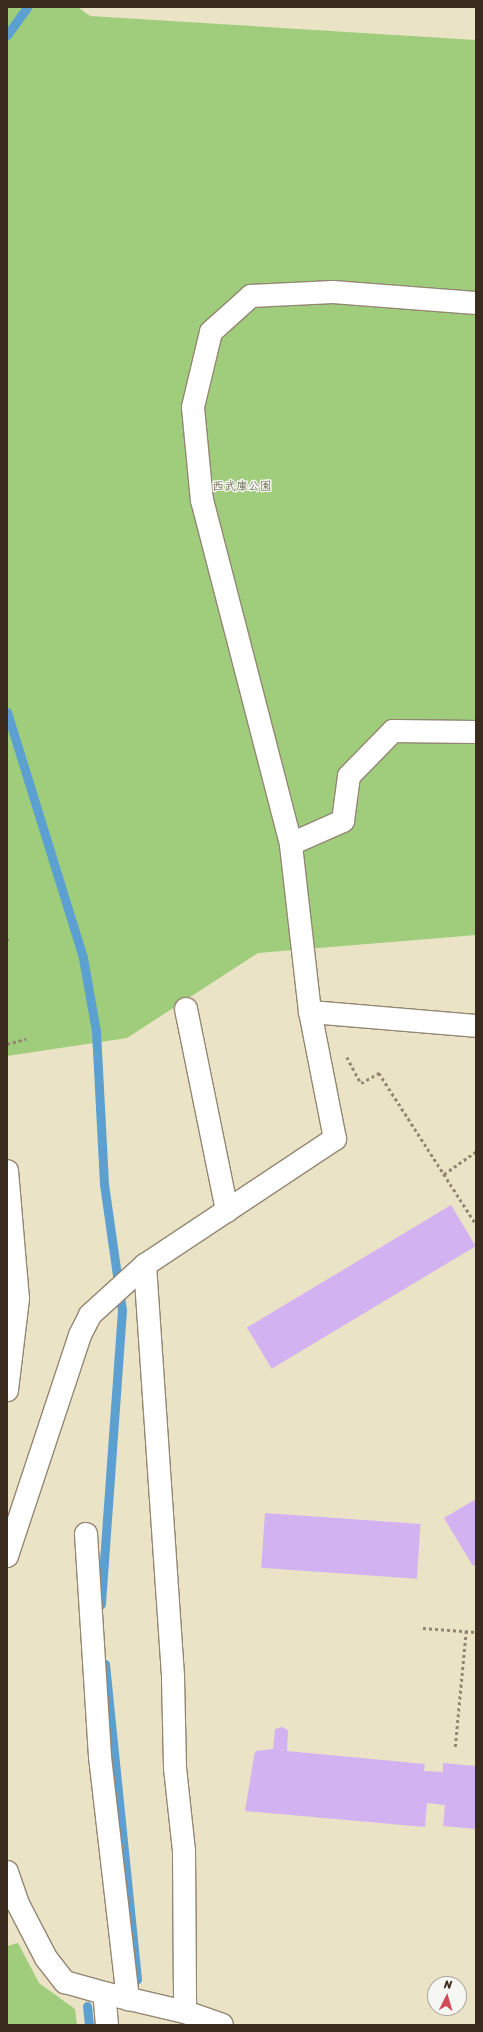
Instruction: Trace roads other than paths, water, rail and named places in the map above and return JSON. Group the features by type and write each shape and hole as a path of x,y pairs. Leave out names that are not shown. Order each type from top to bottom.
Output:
{"street":[{"path":"7,1556 80,1335 90,1315 145,1265 335,1139 310,1012 291,844 202,501 193,407 211,332 251,296 334,292 476,302"},
{"path":"291,844 343,821 350,776 393,731 476,732"},
{"path":"186,1009 227,1211"},
{"path":"310,1012 476,1026"},
{"path":"7,1171 18,1299 7,1390"},
{"path":"145,1265 173,1678 175,1768 184,1851 185,2012"},
{"path":"86,1534 100,1758 128,1999"},
{"path":"7,1872 18,1904 46,1958 65,1982 128,1999 185,2012 222,2025"},
{"path":"104,1993 108,2025"}],"waterway":[{"path":"7,35 27,7"},
{"path":"7,712 83,958 96,1031 104,1184 122,1310 101,1604"},
{"path":"105,1664 137,1979"},
{"path":"87,2006 89,2025"}],"park label":[{"name":"西武庫公園","path":"242,487"}]}
